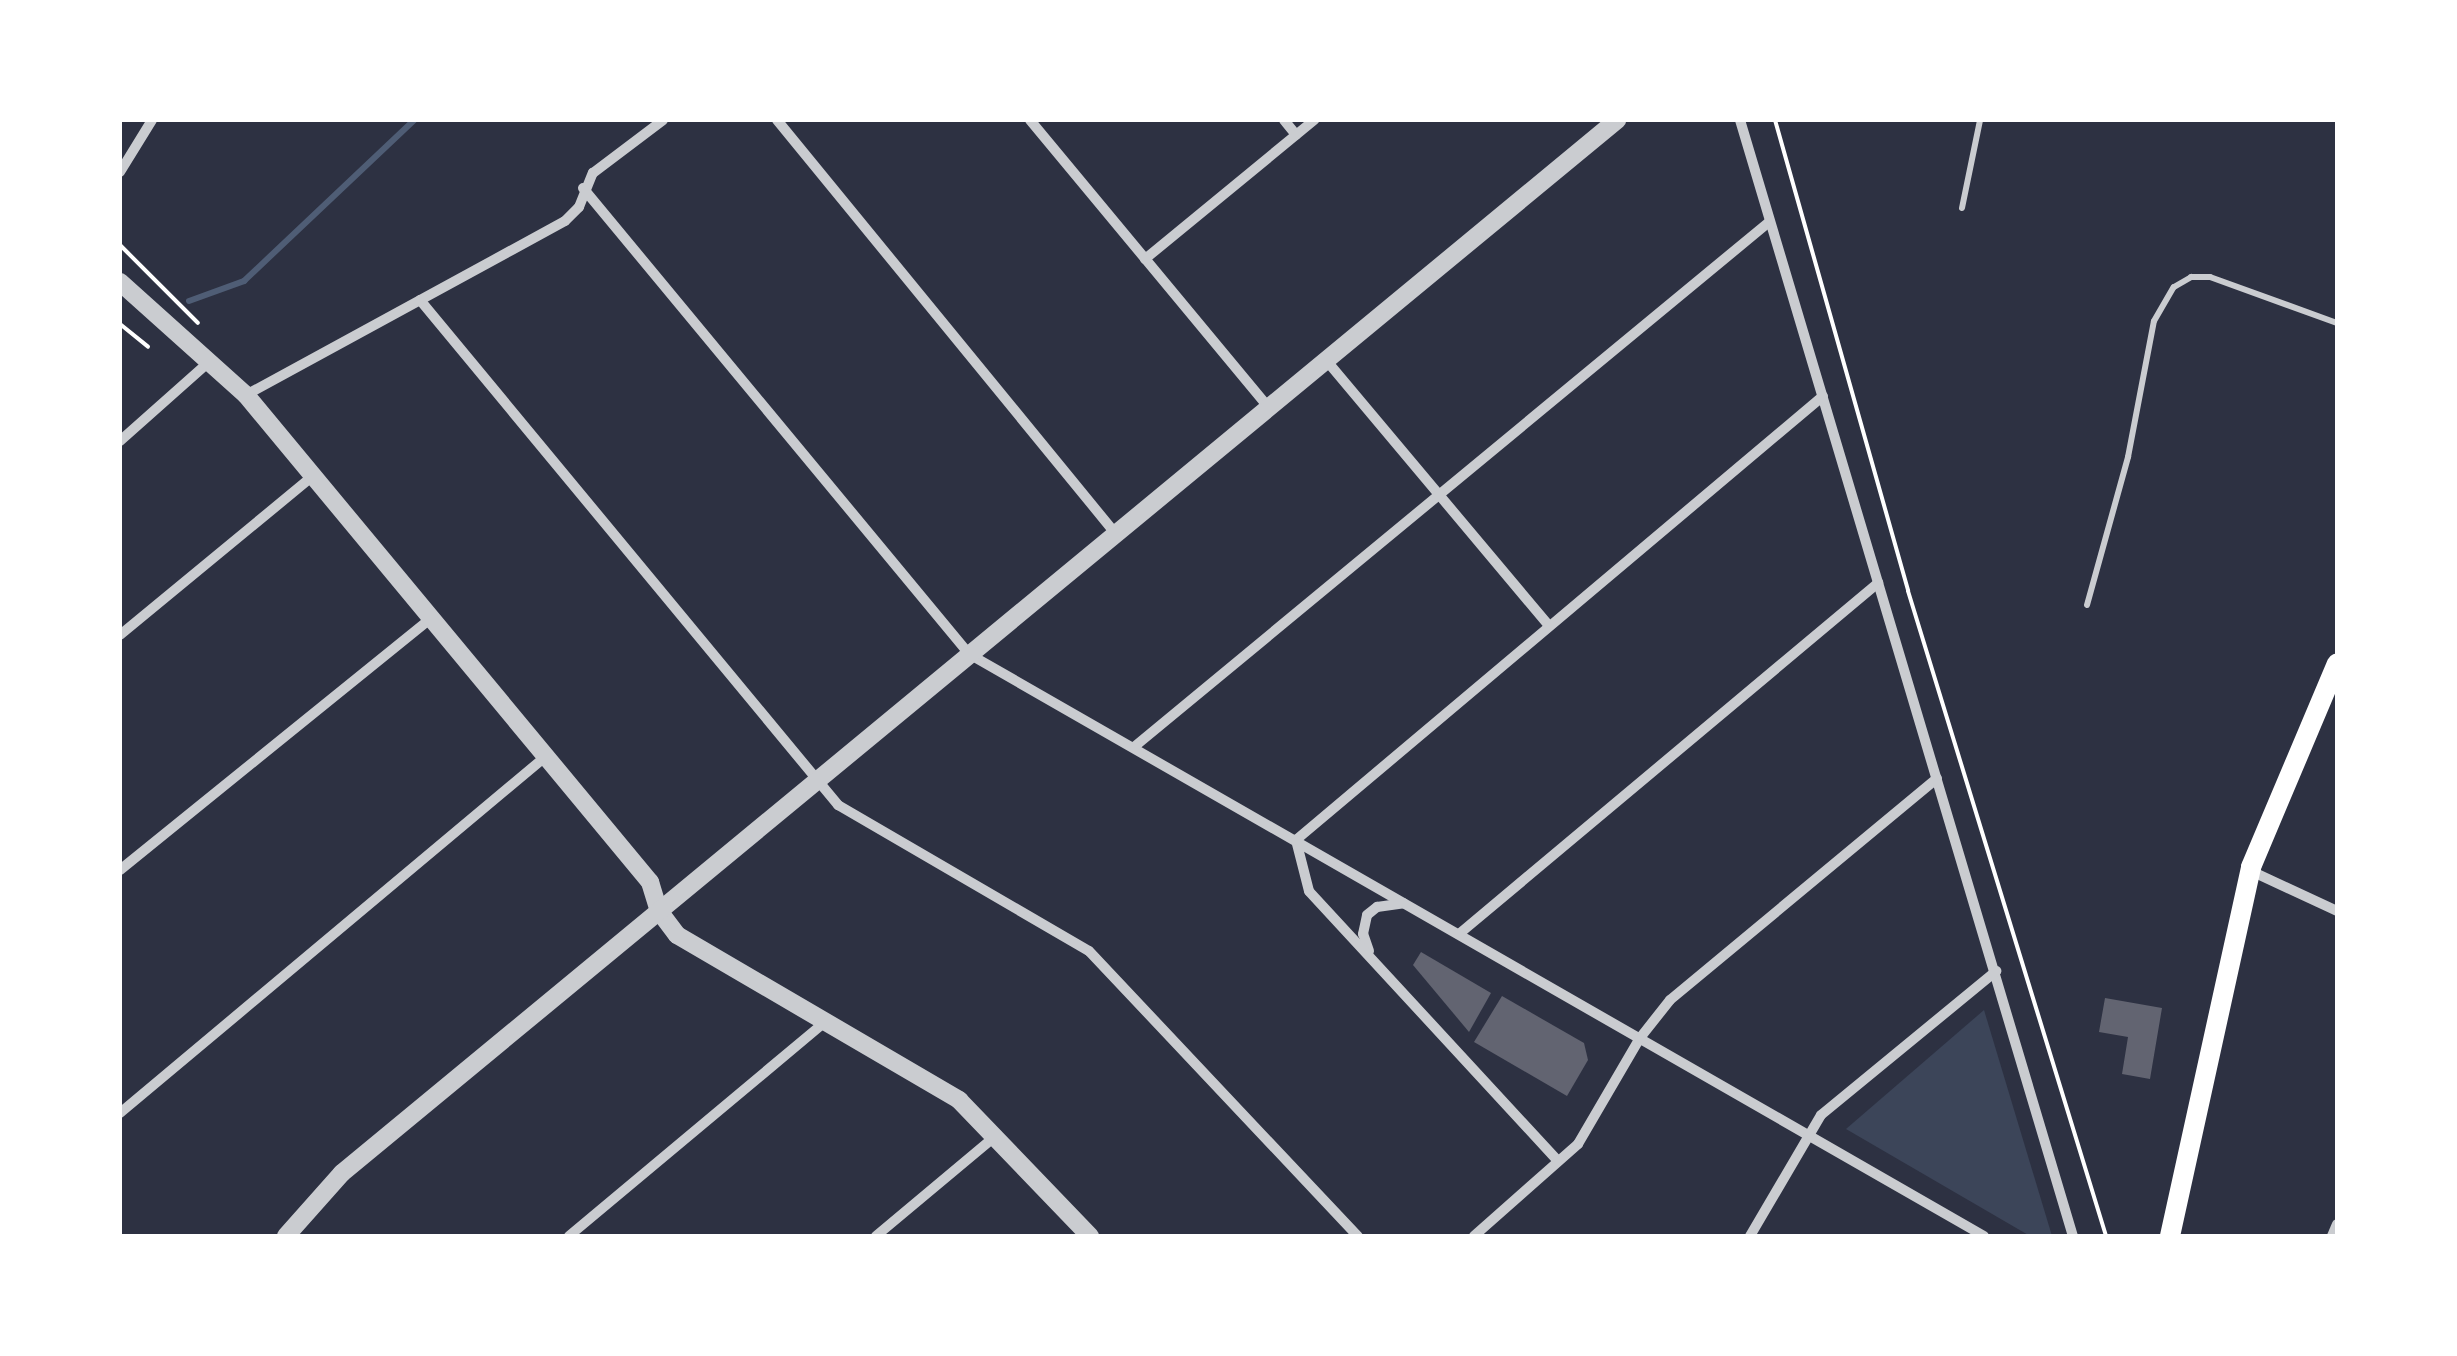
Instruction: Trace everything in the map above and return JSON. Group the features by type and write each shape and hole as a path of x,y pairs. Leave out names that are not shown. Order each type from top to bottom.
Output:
{"main road":[{"path":"2170,1236 2250,870 2262,832 2337,663"}],"street":[{"path":"120,172 152,120"},
{"path":"246,395 565,221 579,206 584,188 607,159 663,120"},
{"path":"777,120 1116,533"},
{"path":"1030,120 1268,408"},
{"path":"1284,120 1296,134"},
{"path":"1145,259 1314,120"},
{"path":"286,1236 342,1173 1617,120"},
{"path":"1740,120 2074,1236"},
{"path":"584,188 969,654 1984,1236"},
{"path":"1134,747 1770,222"},
{"path":"120,282 246,395 650,882 659,911 677,934 959,1100 997,1135 1090,1236"},
{"path":"420,300 838,806 1088,951 1358,1236"},
{"path":"1326,360 1549,626"},
{"path":"120,440 210,362"},
{"path":"1296,840 1823,396"},
{"path":"120,635 313,476"},
{"path":"1459,934 1878,583"},
{"path":"120,870 431,618"},
{"path":"120,1113 546,757"},
{"path":"1474,1236 1578,1144 1640,1038 1670,1000 1937,778"},
{"path":"1296,840 1309,891 1558,1162"},
{"path":"2250,870 2337,911"},
{"path":"1378,966 1365,943 1367,916 1386,904 1405,902"},
{"path":"1750,1236 1808,1136 1837,1100 1996,971"},
{"path":"569,1236 826,1022"},
{"path":"876,1236 997,1135"},
{"path":"2332,1236 2337,1224"}],"lane":[{"path":"1962,208 1980,120"},
{"path":"2087,605 2128,457 2154,321 2174,287 2191,277 2210,278 2337,323"}],"path":[{"path":"1774,120 1908,591 2106,1236"},
{"path":"120,245 203,328"},
{"path":"120,324 148,348"}],"shaded area":[{"path":"1984,1010 2052,1236 2030,1236 1846,1129"}],"building":[{"path":"1421,952 1491,993 1469,1032 1413,965"},
{"path":"1502,996 1584,1043 1588,1060 1567,1096 1474,1042"},
{"path":"2105,998 2162,1008 2150,1079 2122,1074 2128,1037 2099,1032"}],"waterway":[{"path":"189,301 244,281 414,120"}]}
